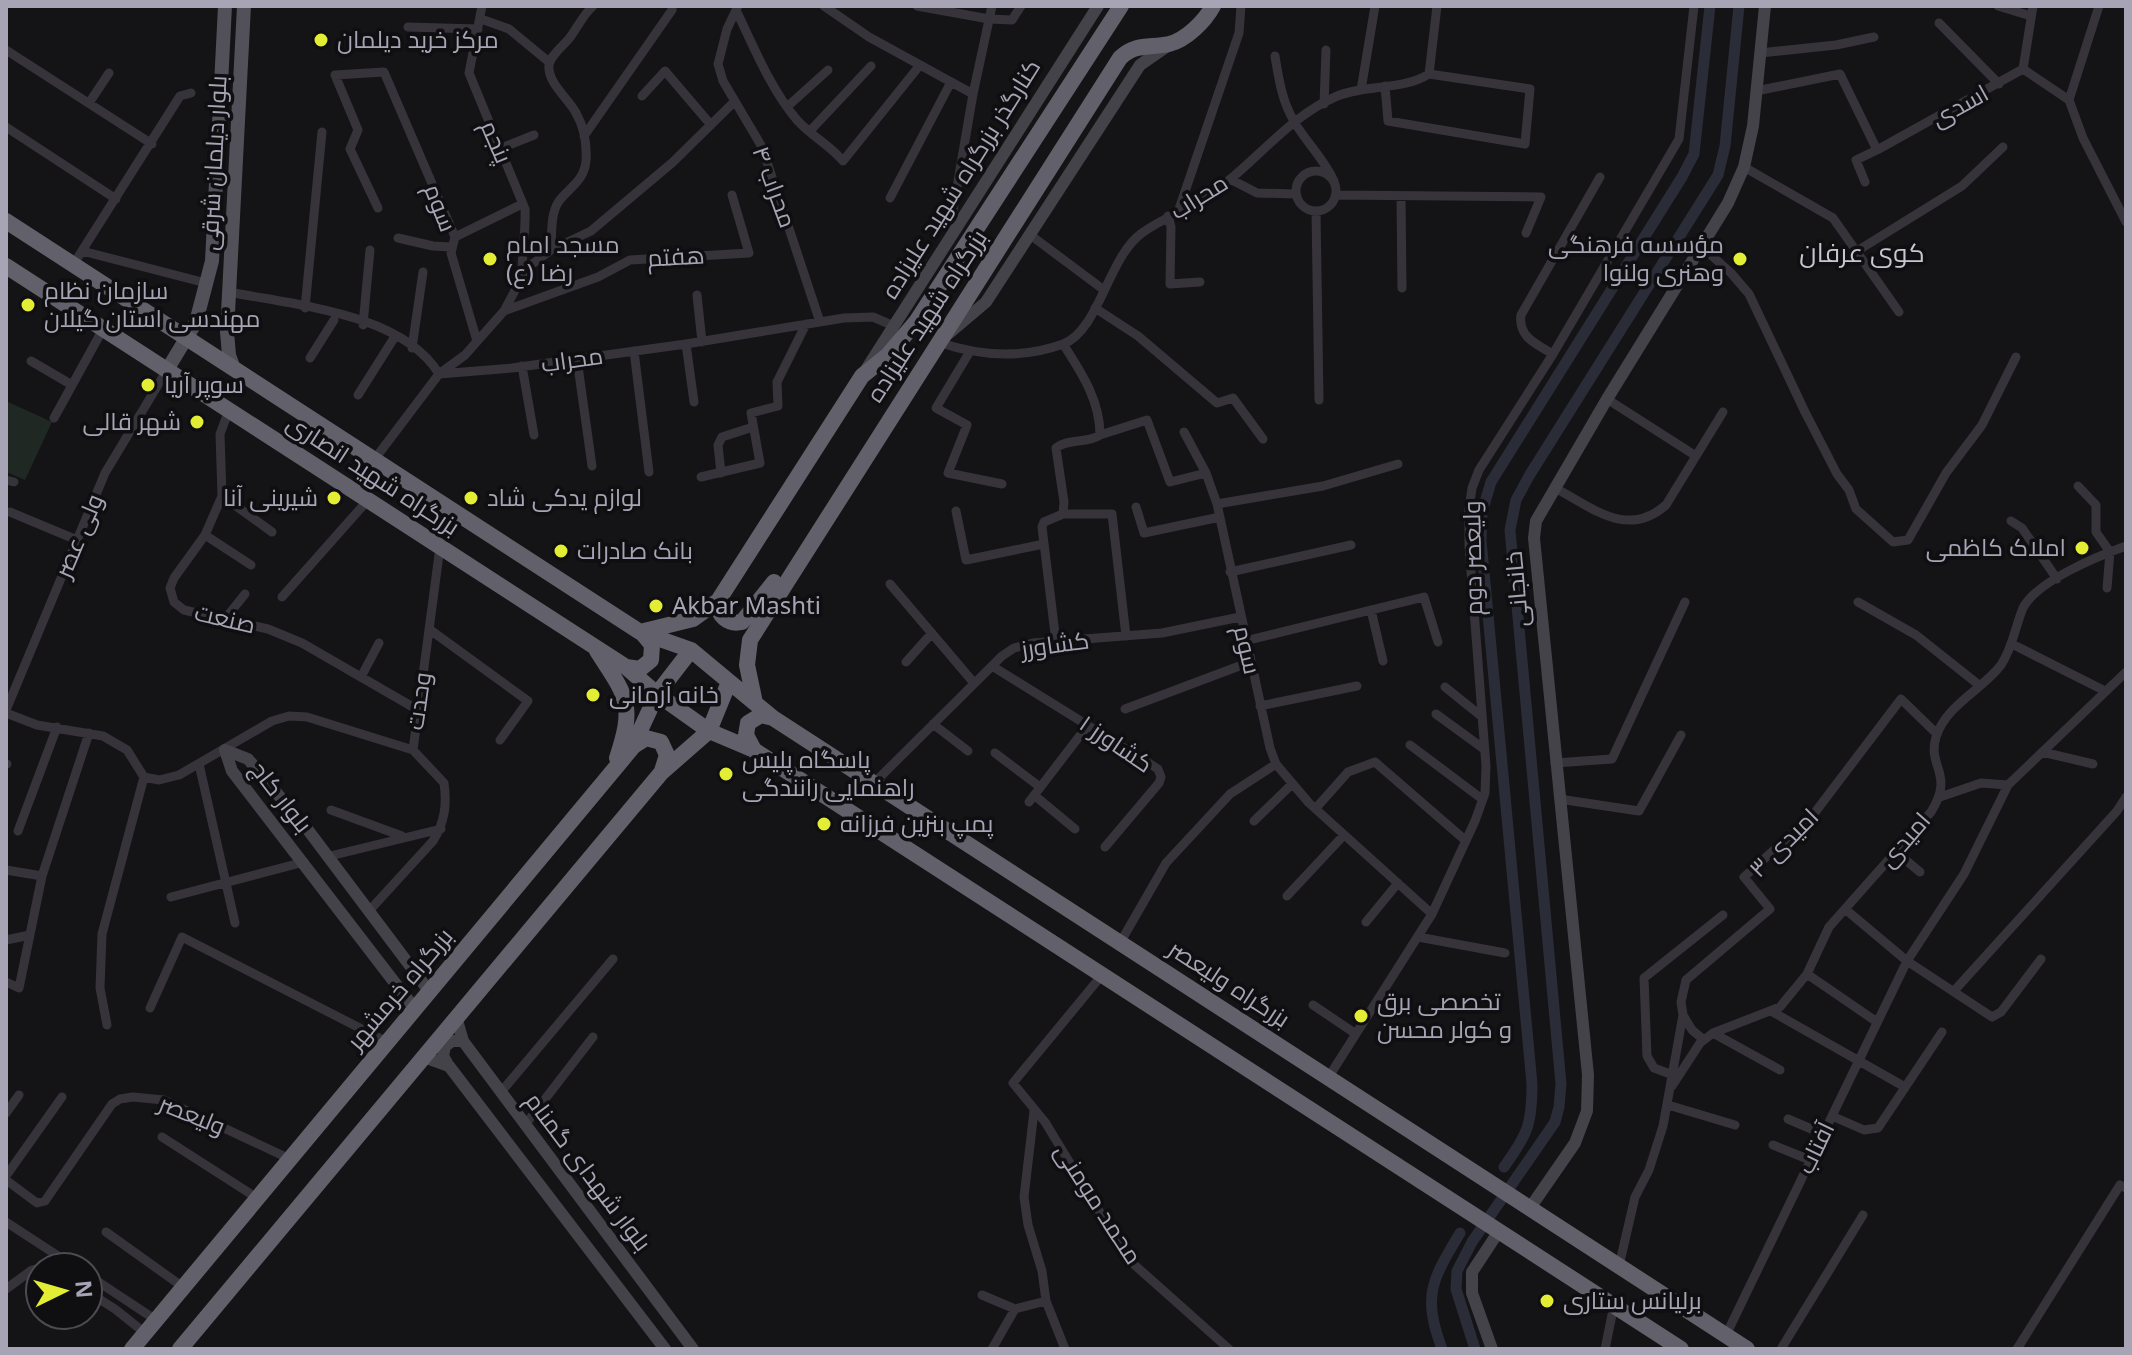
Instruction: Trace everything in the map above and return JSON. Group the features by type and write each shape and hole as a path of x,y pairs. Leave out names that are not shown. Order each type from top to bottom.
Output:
{"highway":[{"name":"بزرگراه شهید علیزاده","path":"640,632 693,619 718,601 862,376 888,355 916,322 1121,6"},
{"path":"1183,36 1196,21 1199,6"},
{"path":"1183,36 1204,20 1213,6"},
{"name":"بزرگراه شهید علیزاده","path":"755,703 747,665 750,640 1120,58 1136,47 1168,44 1183,36"},
{"name":"بزرگراه شهید انصاری","path":"6,221 78,258 186,338 640,632 691,650"},
{"name":"بزرگراه شهید انصاری","path":"6,268 626,667 657,694 709,731"},
{"path":"718,601 719,613 725,620 742,622 786,567 802,555"},
{"path":"626,667 642,668 652,657 652,645 640,632"},
{"path":"594,646 621,688 627,706 626,732 614,769"},
{"name":"بزرگراه ولیعصر","path":"691,650 773,718 1747,1349"},
{"name":"بزرگراه خرمشهر","path":"132,1349 632,748 657,694 691,650"},
{"path":"180,1349 661,773 709,731 729,682"},
{"path":"754,750 746,735 748,723 758,716 773,718"},
{"path":"709,731 754,750 1681,1349"},
{"path":"632,748 646,738 661,742 667,755 661,773"}],"main road":[{"name":"بلوار دیلمان شرقی","path":"167,370 196,322 212,261 225,6"},
{"name":"بلوار دیلمان شرقی","path":"234,369 227,332 244,6"},
{"name":"کنارگذر بزرگراه شهید علیزاده","path":"862,376 1098,6"},
{"name":"خانجانی","path":"1530,1208 1575,1143 1587,1111 1588,1075 1555,763 1534,538 1536,521 1728,203 1744,167 1765,6"},
{"path":"212,261 212,288 203,327 203,343 210,349 218,349 227,332"},
{"name":"بلوار کاج","path":"225,750 248,759 330,856 429,991"},
{"name":"بلوار کاج","path":"225,750 232,771 415,1009"},
{"path":"394,980 401,982 409,979 412,968"},
{"name":"بلوار شهدای گمنام","path":"456,1017 463,1041 693,1349"},
{"path":"447,1063 443,1053 445,1046 452,1041 463,1041"},
{"path":"424,1057 447,1063"},
{"name":"بلوار شهدای گمنام","path":"447,1063 665,1349"},
{"path":"1492,1349 1472,1293 1472,1272 1499,1231"}],"street":[{"name":"پنجم","path":"482,6 469,73 522,204 526,229 522,248 522,278"},
{"path":"576,6 591,8"},
{"path":"584,136 672,6"},
{"path":"824,6 869,37 973,94"},
{"path":"917,6 1012,20 1021,6"},
{"path":"956,228 951,222 992,6"},
{"path":"1200,282 1170,284 1171,227 1173,214 1239,33 1241,6"},
{"path":"1361,90 1375,6"},
{"path":"1385,86 1388,121 1525,144 1530,89 1429,74 1437,6"},
{"name":"ولیعصر دوم","path":"1328,1078 1432,914 1482,799 1486,766 1469,545 1472,488 1479,470 1553,354 1679,139 1694,6"},
{"path":"1998,6 2032,11 2023,69 2069,100 2083,138 2126,222"},
{"path":"2069,100 2099,6"},
{"path":"551,250 555,211 560,201 579,182 585,165 584,136 576,112 555,84 549,62 591,8"},
{"path":"737,8 764,67 796,119 831,147 843,161 920,65"},
{"name":"محراب ۴","path":"737,8 718,57 723,81 762,147 820,322"},
{"path":"1939,23 1999,84"},
{"path":"408,27 480,24 509,29 549,62"},
{"path":"1760,53 1836,45 1874,37"},
{"path":"6,50 152,144"},
{"path":"1324,104 1326,50"},
{"path":"1275,56 1281,93 1295,123 1327,166 1334,181 1336,195 1327,209 1316,211 1303,206 1296,194 1297,183 1309,171 1324,172 1334,181"},
{"path":"810,131 871,66"},
{"name":"اسدی","path":"1877,150 2023,69"},
{"path":"788,106 828,70"},
{"path":"642,96 665,71 711,125"},
{"name":"سوم","path":"378,208 350,149 358,130 335,75 384,72 453,242 451,253 477,341"},
{"path":"89,103 109,73"},
{"name":"محراب","path":"1063,344 1078,336 1117,262 1139,235 1205,198 1295,123 1335,97 1420,79 1429,74"},
{"path":"1756,91 1840,74 1877,150 1856,160 1865,182"},
{"path":"890,198 951,82"},
{"path":"191,93 180,96 78,258 206,283"},
{"path":"374,460 439,374 465,355 504,311 527,268 551,250 591,231 673,162 735,101"},
{"path":"6,127 116,199"},
{"path":"305,308 322,132"},
{"path":"499,149 534,135"},
{"path":"1857,251 1962,186 2003,147"},
{"path":"1744,167 1833,218 1899,312"},
{"path":"1553,354 1530,341 1523,333 1519,325 1521,315 1600,177"},
{"path":"1230,179 1257,193 1296,194"},
{"name":"هفتم","path":"504,311 598,277 630,260 749,253 732,195"},
{"path":"1336,195 1541,197 1526,233"},
{"path":"1401,196 1402,288"},
{"path":"398,238 433,246 453,242 522,204"},
{"path":"1316,211 1319,400"},
{"path":"1033,237 1104,290"},
{"path":"1701,246 1749,294 1805,412 1837,474 1849,490 1856,509 1893,542 1908,540 1915,530 1946,473 1982,425 2016,357"},
{"path":"363,323 370,250"},
{"path":"412,348 423,272"},
{"path":"229,295 305,308 396,334 439,374"},
{"path":"229,295 334,320 363,323 394,338 430,371 439,374"},
{"path":"697,295 702,342"},
{"path":"1095,308 1138,336 1217,403 1233,398 1263,439"},
{"name":"محراب","path":"439,374 702,342 820,322 873,317 894,326"},
{"path":"310,358 334,320"},
{"path":"701,477 760,463 751,413 778,406 777,382 806,324"},
{"path":"54,418 103,329"},
{"path":"358,395 394,338"},
{"path":"938,342 969,353 1022,353 1063,344 1085,378 1097,408 1100,435"},
{"path":"686,344 694,402"},
{"path":"634,351 649,472"},
{"path":"969,353 936,408 967,425 948,473 1002,484"},
{"path":"577,359 592,466"},
{"path":"31,361 72,385"},
{"path":"522,366 534,435"},
{"name":"ولی عصر","path":"6,712 105,473 167,370"},
{"path":"1607,399 1696,456"},
{"name":"صنعت","path":"229,410 220,434 222,496 205,535 174,578 170,588 174,602 184,610 268,629 291,638 418,710"},
{"path":"1555,488 1610,517 1639,521 1653,516 1666,505 1723,412"},
{"path":"1063,514 1056,448 1061,444 1090,441 1147,420 1170,482 1206,473"},
{"path":"721,473 718,445 722,437 753,427"},
{"name":"سوم","path":"1184,432 1206,473 1217,504 1245,641 1276,764 1344,835 1432,914"},
{"path":"1217,504 1323,486 1398,464"},
{"path":"2078,486 2096,505 2096,532 2110,552 2107,588"},
{"path":"222,496 272,532"},
{"path":"282,597 368,500"},
{"path":"1136,507 1144,533 1220,517"},
{"path":"956,511 966,560 1044,544"},
{"path":"10,512 77,540"},
{"path":"1056,642 1044,522 1063,514 1112,514 1126,636"},
{"path":"2011,521 2022,528 2057,579"},
{"path":"205,535 251,565"},
{"path":"1230,572 1351,545"},
{"path":"1937,734 1961,701 2000,666 2012,644 2024,606 2033,595 2076,566 2126,546"},
{"name":"وحدت","path":"440,547 413,750 444,783 441,829"},
{"path":"890,584 974,683"},
{"path":"225,619 245,594"},
{"path":"1245,641 1424,597 1438,642"},
{"path":"1555,763 1612,759 1685,602"},
{"path":"1858,602 1916,635 1979,685"},
{"path":"1371,610 1383,661"},
{"name":"کشاورز","path":"874,783 974,683 1014,648 1033,643 1162,633 1240,617"},
{"path":"429,629 528,701 500,740"},
{"path":"906,662 932,633"},
{"path":"361,677 379,643"},
{"path":"2012,644 2105,691"},
{"path":"1125,709 1250,662"},
{"name":"کشاورز ۱","path":"992,666 1153,765 1161,777 1105,847"},
{"name":"آفتاب","path":"1726,1335 1907,961 1964,874 2008,785 2126,672"},
{"path":"1260,706 1357,686"},
{"path":"1445,687 1481,716"},
{"name":"امیدی ۳","path":"1619,1266 1635,1197 1649,1170 1668,1105 1686,980 1770,909 1744,877 1813,815 1901,699 1937,734"},
{"path":"6,712 37,725 103,736 127,750 144,777 159,780 199,764 272,721 289,716 307,717 413,750"},
{"path":"1436,714 1484,749"},
{"path":"933,724 968,751"},
{"path":"1034,795 1088,725"},
{"path":"18,831 57,727"},
{"path":"6,982 19,988 42,876 89,733"},
{"name":"امیدی","path":"1673,1081 1704,1040 1713,1033 1780,1007 1807,974 1829,927 1931,812 1943,787 1933,751 1937,734"},
{"path":"1559,799 1639,811 1681,735"},
{"path":"1410,745 1482,799"},
{"path":"2042,752 2093,764"},
{"path":"995,753 1034,795 1075,829"},
{"path":"1316,808 1348,772 1375,762 1465,840"},
{"path":"199,764 235,923"},
{"path":"1120,943 1166,863 1230,794 1276,764"},
{"path":"107,1025 100,988 102,934 144,777"},
{"path":"1940,797 1981,783 2008,785"},
{"path":"1254,821 1292,784"},
{"path":"1954,991 2117,811 2126,797"},
{"path":"331,810 402,836"},
{"path":"330,856 402,836 441,829"},
{"path":"369,911 441,829"},
{"path":"1287,896 1344,835"},
{"path":"1896,852 1920,872"},
{"path":"171,897 304,862"},
{"path":"6,870 42,876"},
{"path":"1366,922 1398,883"},
{"path":"1845,909 1907,961 1992,1017 2001,1012 2041,959"},
{"path":"1673,1081 1654,1068 1647,1056 1644,978 1723,915"},
{"path":"6,940 30,935"},
{"path":"150,1008 182,937 387,1042"},
{"path":"1418,937 1505,953"},
{"path":"501,1092 613,959"},
{"path":"1807,974 1877,1022"},
{"name":"محمد مومنی","path":"1102,975 1013,1083 1045,1122 1129,1260 1229,1349"},
{"path":"1313,1005 1356,1034"},
{"path":"1771,1011 1905,1087"},
{"path":"1683,1015 1692,1030 1704,1040"},
{"path":"1832,1116 1864,1130 1874,1130 1942,1032"},
{"path":"1713,1033 1780,1070"},
{"path":"525,1125 593,1037"},
{"path":"6,1113 19,1095"},
{"path":"6,1178 62,1097"},
{"name":"ولیعصر","path":"6,1178 37,1203 45,1201 112,1104 120,1099 164,1100 290,1159"},
{"path":"1668,1105 1735,1125"},
{"path":"1034,1111 1024,1197 1046,1301 1065,1349"},
{"path":"1788,1119 1823,1134"},
{"path":"162,1137 257,1198"},
{"path":"1773,1145 1810,1160"},
{"path":"2017,1349 2120,1185 2126,1188"},
{"path":"1781,1349 1863,1215"},
{"path":"6,1222 50,1251"},
{"path":"106,1232 183,1287"},
{"path":"6,1289 24,1276"},
{"path":"104,1288 151,1327"},
{"path":"982,1295 1015,1309 1046,1301"},
{"path":"104,1302 151,1327"},
{"path":"1605,1349 1614,1305"},
{"path":"992,1349 1015,1309"}],"shaded area":[{"path":"6,401 52,422 25,480 6,472"}],"waterway":[{"path":"1504,1167 1527,1128 1532,1084 1481,540 1482,512 1491,482 1694,154 1710,6"},
{"path":"1475,1349 1456,1289 1457,1271 1472,1242 1555,1122 1561,1084 1510,530 1516,500 1529,476 1718,175 1725,146 1739,6"},
{"path":"1442,1349 1432,1315 1433,1288 1460,1233"}],"place":[{"name":"مرکز خرید دیلمان","path":"321,40"},
{"name":"مسجد امام رضا (ع)","path":"490,259"},
{"name":"مؤسسه فرهنگی وهنری ولنوا","path":"1740,259"},
{"name":"سازمان نظام مهندسی استان گیلان","path":"28,305"},
{"name":"سوپر آریا","path":"148,385"},
{"name":"شهر قالی","path":"197,422"},
{"name":"شیرینی آنا","path":"334,498"},
{"name":"لوازم یدکی شاد","path":"471,498"},
{"name":"املاک کاظمی","path":"2082,548"},
{"name":"بانک صادرات","path":"561,551"},
{"name":"Akbar Mashti","path":"656,606"},
{"name":"خانه آرمانی","path":"593,695"},
{"name":"پاسگاه پلیس راهنمایی رانندگی","path":"726,774"},
{"name":"پمپ بنزین فرزانه","path":"824,824"},
{"name":"تخصصی برق و کولر محسن","path":"1361,1016"},
{"name":"برلیانس ستاری","path":"1547,1301"}],"district":[{"name":"کوی عرفان","path":"1862,253"}]}
